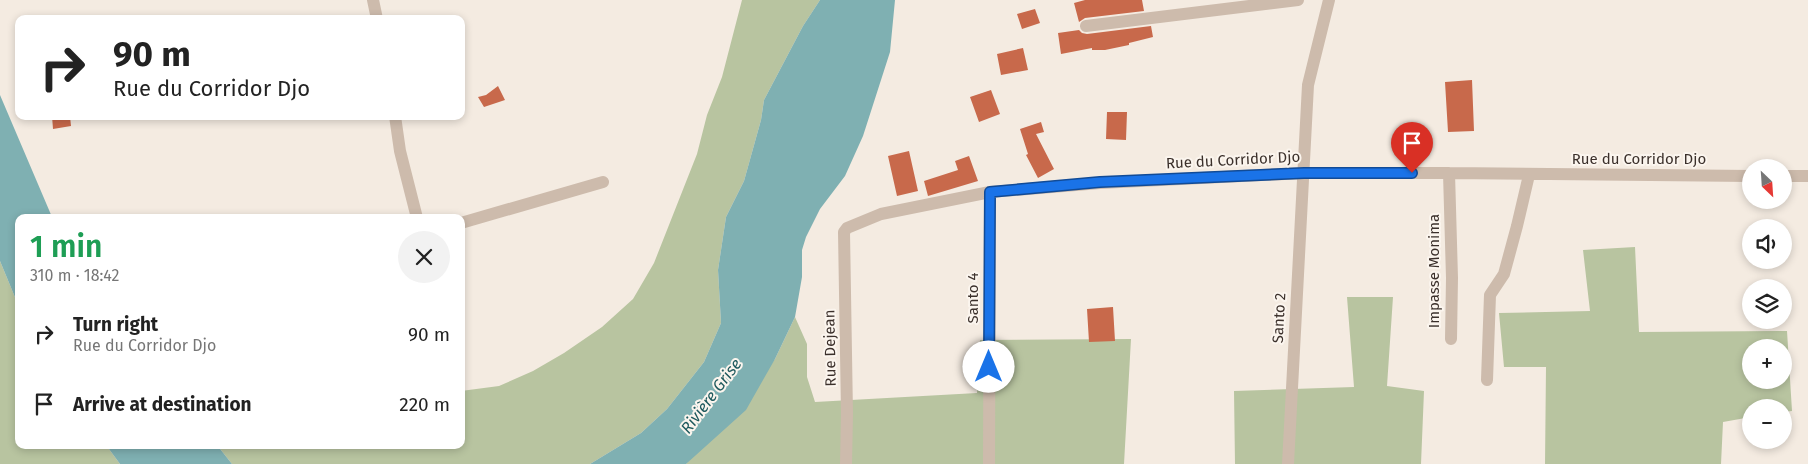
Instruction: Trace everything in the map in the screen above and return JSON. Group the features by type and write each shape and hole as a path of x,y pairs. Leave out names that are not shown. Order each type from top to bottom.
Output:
{"street":[{"path":"373,0 376,15"},
{"path":"1086,26 1298,0"},
{"name":"Santo 2","path":"1288,464 1308,85 1330,0"},
{"path":"396,120 400,151 416,214"},
{"name":"Rue du Corridor Djo","path":"844,232 847,228 881,214 990,192 1100,182 1304,173 1742,176"},
{"name":"Impasse Monima","path":"1449,173 1452,278 1451,338"},
{"path":"1487,380 1490,295 1504,274 1529,175"},
{"path":"1792,176 1808,176"},
{"path":"465,223 603,182"},
{"name":"Santo 4","path":"989,464 990,192"},
{"name":"Rue Dejean","path":"844,232 846,464"}],"green space":[{"path":"742,0 820,0 803,26 764,100 761,120 744,181 726,217 718,270 721,323 704,362 667,409 641,433 590,464 232,464 220,449 465,449 465,390 499,386 533,371 602,327 633,299 654,263 697,154 707,115 722,77"},
{"path":"1635,247 1639,332 1787,331 1788,339 1742,339 1742,389 1791,389 1791,399 1742,399 1742,419 1723,422 1721,464 1545,464 1546,367 1504,367 1499,313 1590,311 1583,250"},
{"path":"0,261 15,297 15,449 109,449 120,464 0,464"},
{"path":"1347,297 1393,297 1387,386 1424,391 1421,464 1235,464 1234,391 1354,387"},
{"path":"795,317 807,344 807,377 815,402 977,393 980,340 1131,339 1124,464 686,464 775,359"}],"water":[{"name":"Rivière Grise","path":"820,0 895,0 890,52 863,136 845,176 820,209 806,237 802,250 802,277 795,317 775,359 746,410 686,464 590,464 641,433 667,409 704,362 721,323 718,270 726,217 744,181 761,120 764,100 803,26"},
{"path":"0,95 51,214 15,214 15,297 0,261"},
{"path":"109,449 220,449 232,464 120,464"}],"building":[{"path":"1085,0 1142,0 1144,11 1085,18 1079,22 1074,3"},
{"path":"1035,9 1040,23 1022,29 1017,14"},
{"path":"1151,26 1153,37 1129,43 1129,45 1105,50 1092,50 1092,48 1061,54 1058,33 1079,30 1087,34"},
{"path":"1023,48 1028,70 1001,75 997,54"},
{"path":"1472,80 1474,131 1448,132 1445,82"},
{"path":"498,86 505,100 484,107 478,97 486,95"},
{"path":"991,90 1000,114 979,122 970,97"},
{"path":"1107,112 1127,112 1126,140 1106,139"},
{"path":"52,120 70,120 71,126 53,129"},
{"path":"1041,122 1044,132 1036,134 1054,169 1038,178 1026,155 1028,154 1020,129"},
{"path":"909,151 918,191 897,196 888,156"},
{"path":"969,156 978,181 928,196 924,181 958,170 955,161"},
{"path":"1113,307 1115,341 1089,342 1087,309"}],"route":[{"path":"989,367 990,192 1100,182 1304,173 1412,173"}]}
